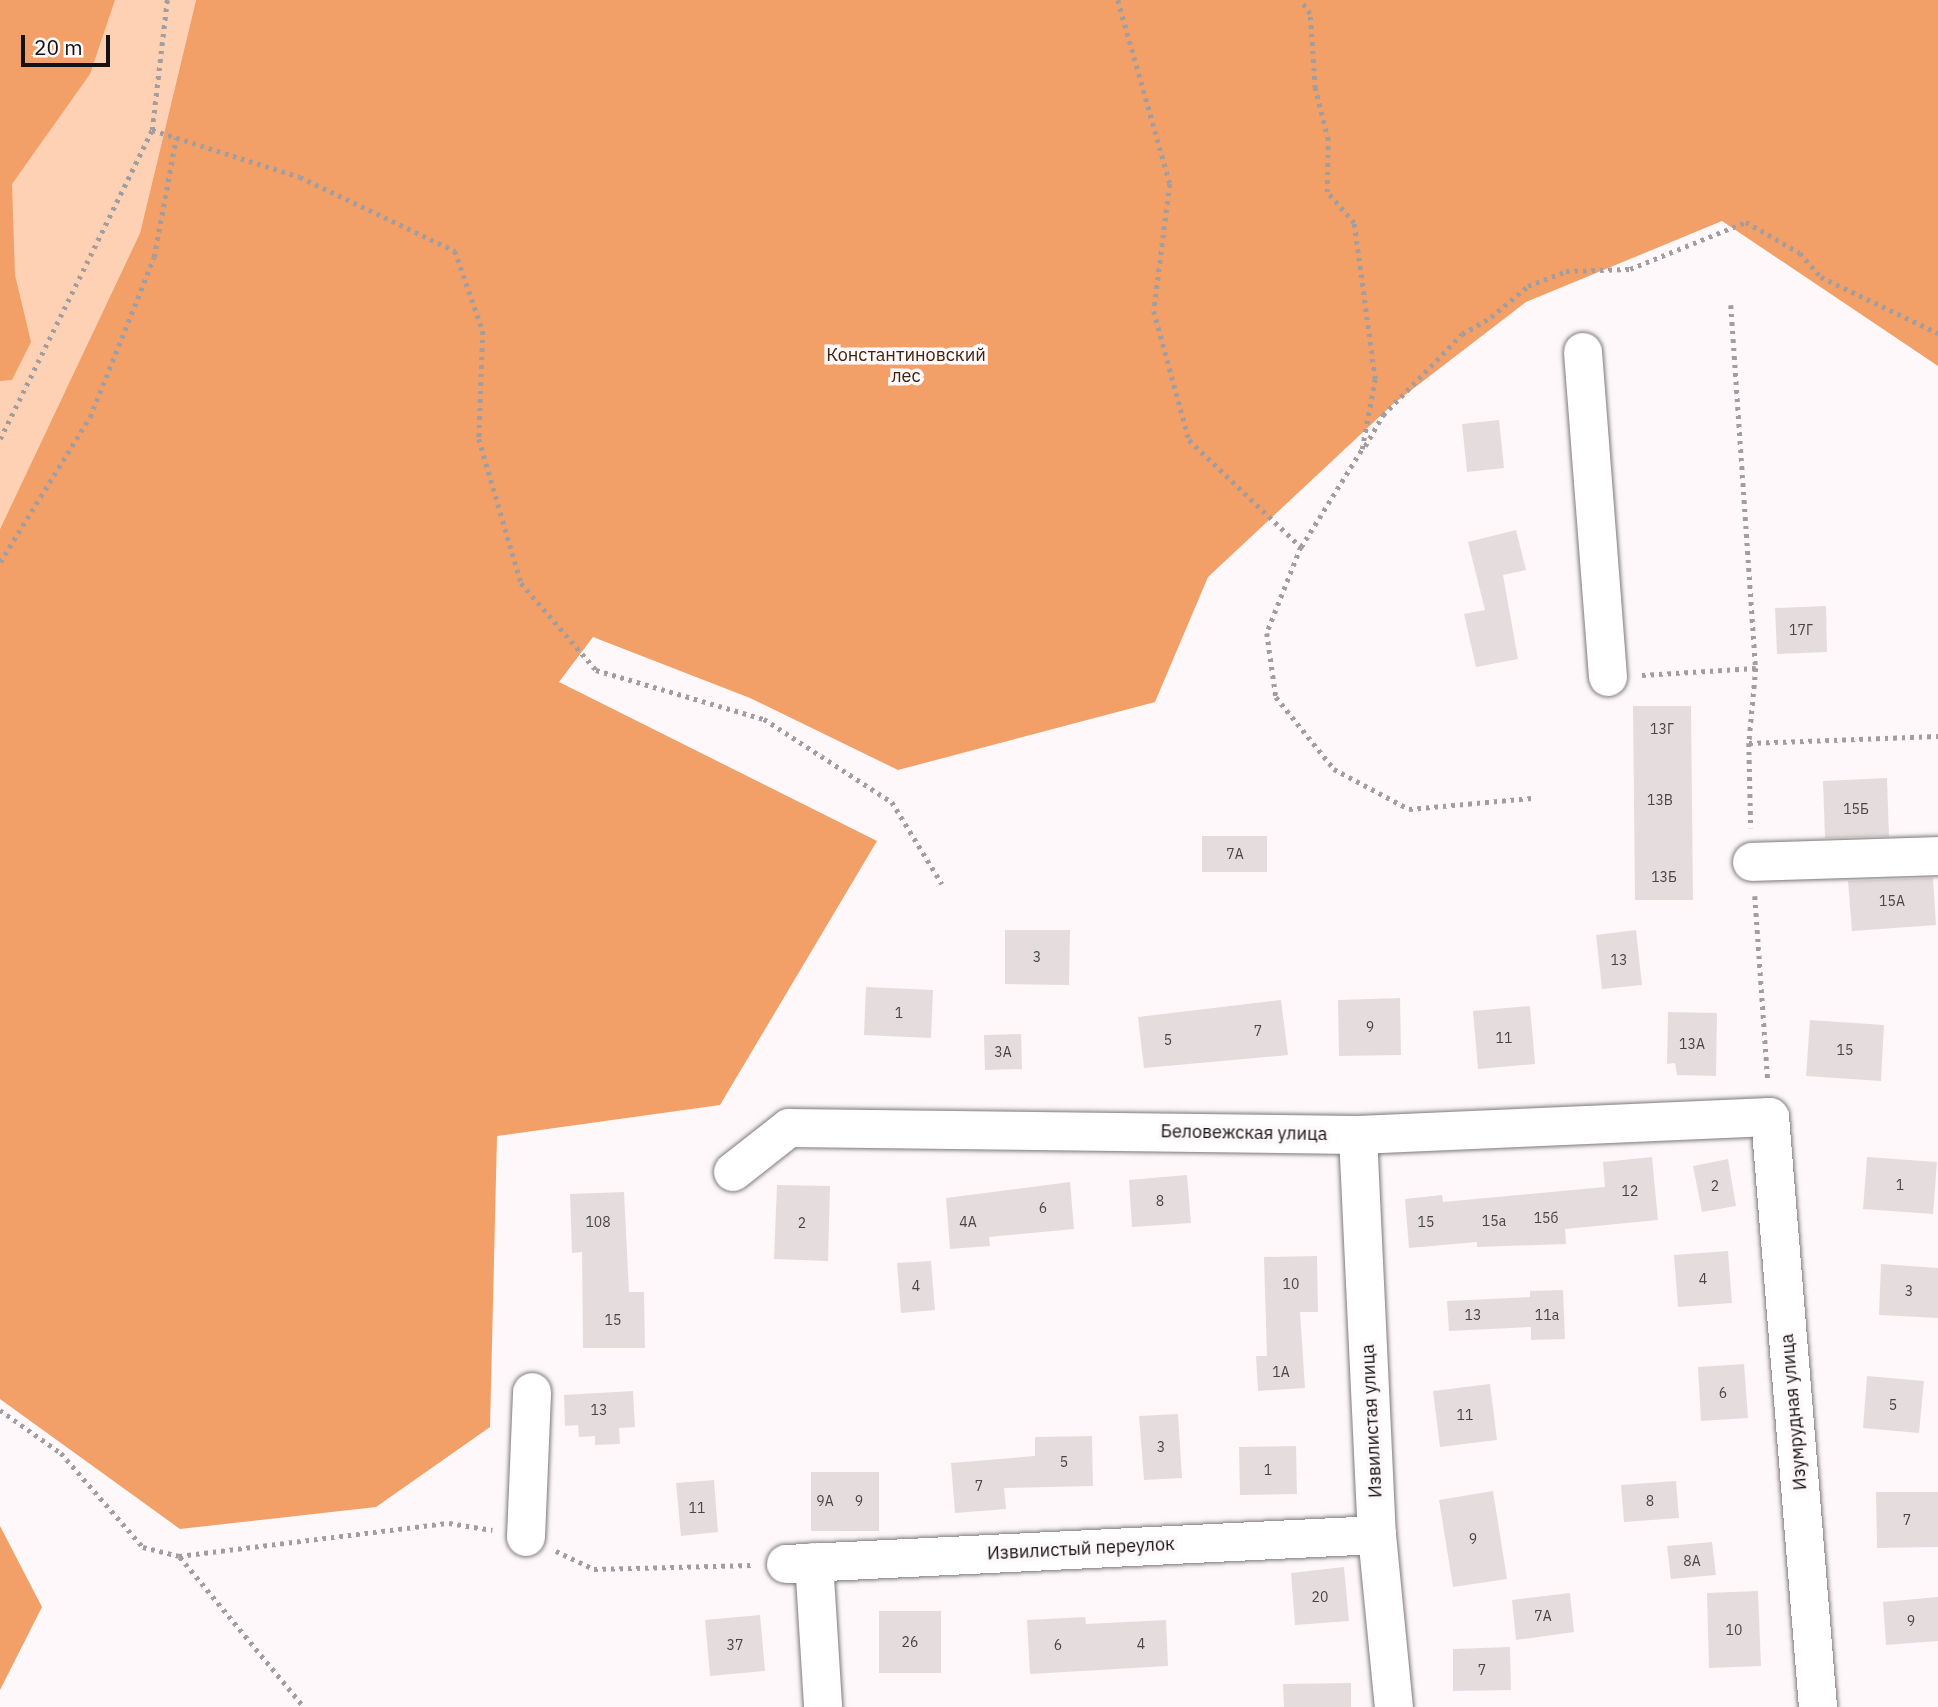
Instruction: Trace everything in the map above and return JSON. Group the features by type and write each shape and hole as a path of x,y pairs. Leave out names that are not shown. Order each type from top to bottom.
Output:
{"street":[{"path":"1583,352 1608,677"},
{"path":"1752,862 1938,856"},
{"name":"Беловежская улица","path":"733,1172 789,1128 1358,1135 1770,1116"},
{"name":"Изумрудная улица","path":"1770,1116 1818,1707"},
{"name":"Извилистая улица","path":"1358,1135 1377,1535 1394,1707"},
{"path":"526,1537 532,1392"},
{"name":"Извилистый переулок","path":"800,1563 1377,1535"},
{"path":"800,1563 823,1707"}],"path":[{"path":"0,439 152,130 167,0"},
{"path":"1118,0 1170,184 1154,311 1189,440 1301,547"},
{"path":"1300,0 1310,14 1315,88 1328,141 1327,192 1354,223 1375,379 1362,449"},
{"path":"152,130 300,177 455,251 483,331 479,439 521,583 596,670 764,719 892,802 942,884"},
{"path":"0,562 90,417 155,257 176,138"},
{"path":"1532,798 1409,808 1334,769 1276,697 1267,633 1301,547 1383,415 1443,353 1528,286 1566,271 1630,268 1746,222 1800,253 1821,277 1938,333"},
{"path":"1731,305 1756,668 1749,743 1752,862 1770,1116"},
{"path":"1608,677 1756,668"},
{"path":"1749,743 1938,736"},
{"path":"0,1410 61,1453 143,1547 179,1556 449,1522 526,1537 594,1569 800,1563"},
{"path":"179,1556 304,1707"}],"shaded area":[{"path":"0,0 196,0 140,233 0,529"}],"green space":[{"path":"0,0 115,0 90,74 12,184 15,275 31,342 12,380 0,381"},
{"name":"Константиновский лес","path":"196,0 1938,0 1938,366 1722,221 1526,302 1392,405 1208,577 1155,702 898,770 750,698 593,637 559,682 877,841 720,1105 497,1136 490,1427 376,1507 180,1529 0,1399 0,529 140,233"},
{"path":"0,1526 42,1607 0,1690"}],"building":[{"path":"1499,420 1504,468 1467,472 1462,424"},
{"path":"1516,530 1526,570 1503,575 1518,659 1476,667 1464,614 1485,610 1468,542"},
{"path":"1826,606 1827,652 1777,654 1775,608"},
{"path":"1633,706 1691,706 1693,900 1635,900"},
{"path":"1887,778 1889,836 1825,838 1823,781"},
{"path":"1202,836 1267,836 1267,872 1202,872"},
{"path":"1933,878 1936,925 1852,931 1848,881"},
{"path":"1005,930 1070,930 1069,985 1005,984"},
{"path":"1636,930 1642,985 1602,989 1596,935"},
{"path":"866,987 933,990 931,1038 864,1035"},
{"path":"1400,998 1401,1055 1339,1056 1338,1000"},
{"path":"1281,1000 1288,1055 1144,1068 1138,1017"},
{"path":"1530,1006 1535,1064 1478,1069 1473,1011"},
{"path":"1668,1012 1717,1013 1716,1076 1677,1075 1675,1063 1667,1064"},
{"path":"1810,1020 1884,1025 1881,1081 1806,1076"},
{"path":"1021,1034 1022,1069 985,1070 984,1035"},
{"path":"1652,1157 1658,1220 1565,1229 1566,1244 1477,1247 1477,1242 1409,1248 1405,1199 1442,1195 1443,1202 1605,1187 1603,1162"},
{"path":"1867,1157 1937,1162 1933,1214 1863,1209"},
{"path":"1728,1159 1736,1206 1702,1212 1693,1166"},
{"path":"1187,1175 1191,1223 1132,1227 1129,1180"},
{"path":"1070,1182 1074,1229 989,1237 990,1246 950,1249 946,1198"},
{"path":"777,1185 830,1186 828,1261 774,1259"},
{"path":"624,1192 629,1292 644,1292 645,1348 583,1348 582,1252 572,1253 570,1194"},
{"path":"1728,1251 1732,1303 1678,1307 1674,1255"},
{"path":"1317,1256 1318,1312 1300,1312 1305,1388 1258,1391 1256,1356 1267,1356 1264,1257"},
{"path":"931,1261 935,1310 901,1313 897,1263"},
{"path":"1881,1264 1938,1268 1938,1318 1879,1315"},
{"path":"1563,1290 1565,1339 1531,1340 1531,1327 1449,1331 1447,1301 1530,1297 1530,1291"},
{"path":"1744,1364 1748,1418 1701,1421 1698,1367"},
{"path":"1867,1376 1924,1381 1919,1433 1863,1428"},
{"path":"1490,1384 1497,1440 1440,1447 1433,1391"},
{"path":"633,1391 635,1427 619,1428 620,1444 595,1445 595,1436 579,1437 578,1425 565,1426 564,1395"},
{"path":"1178,1414 1182,1478 1144,1480 1139,1416"},
{"path":"1092,1436 1093,1486 1004,1488 1006,1509 955,1513 951,1463 1035,1456 1035,1437"},
{"path":"1296,1446 1297,1494 1240,1495 1239,1447"},
{"path":"811,1472 879,1472 879,1531 811,1531"},
{"path":"714,1480 718,1532 681,1536 676,1483"},
{"path":"1676,1481 1679,1518 1624,1522 1621,1485"},
{"path":"1493,1491 1507,1579 1453,1587 1439,1500"},
{"path":"1876,1492 1938,1492 1938,1547 1877,1548"},
{"path":"1712,1542 1716,1575 1671,1579 1667,1546"},
{"path":"1344,1567 1349,1621 1295,1625 1291,1573"},
{"path":"1758,1591 1761,1666 1709,1668 1707,1593"},
{"path":"1570,1593 1574,1632 1516,1640 1512,1600"},
{"path":"1938,1597 1938,1641 1886,1645 1883,1602"},
{"path":"879,1611 941,1611 941,1673 879,1673"},
{"path":"760,1615 765,1671 710,1676 705,1620"},
{"path":"1085,1617 1086,1624 1166,1620 1168,1666 1030,1674 1027,1620"},
{"path":"1510,1647 1511,1690 1453,1691 1453,1649"},
{"path":"1351,1683 1351,1707 1284,1707 1283,1684"}]}
